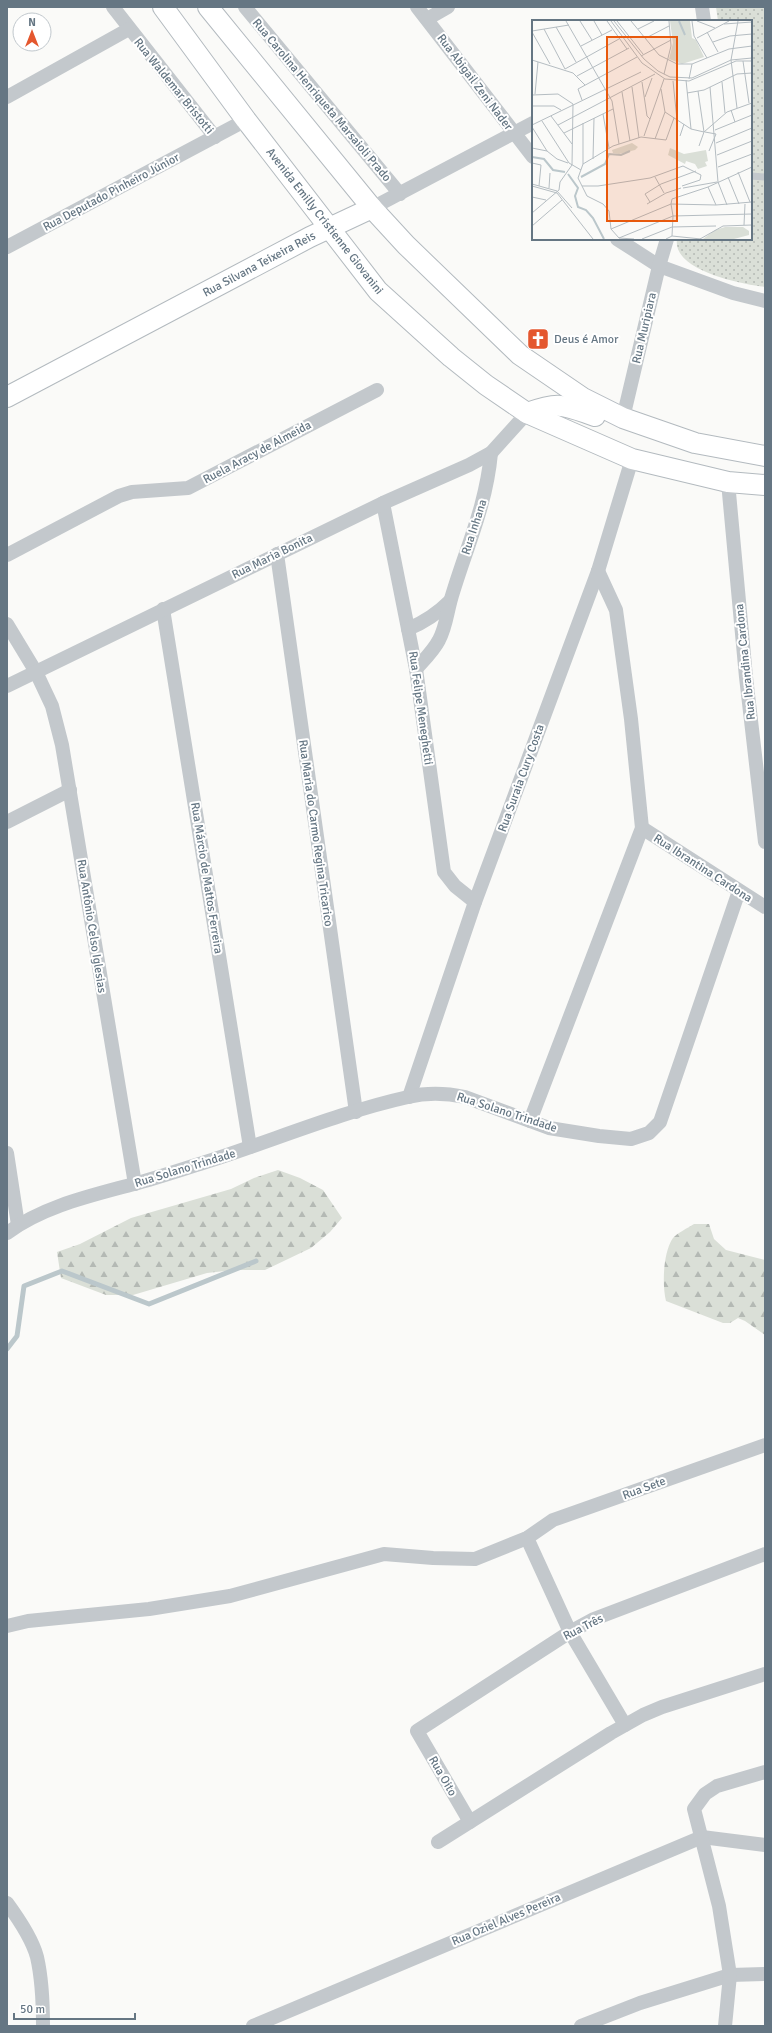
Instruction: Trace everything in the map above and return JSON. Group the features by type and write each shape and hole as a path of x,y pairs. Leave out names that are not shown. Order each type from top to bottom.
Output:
{"main road":[{"name":"Avenida Emilly Cristienne Giovanini","path":"163,7 246,120 378,291 451,357 486,385 527,413 632,459 728,482 765,485"},
{"path":"208,7 372,208 406,245 520,354 582,398 622,418 694,443 765,456"},
{"name":"Rua Silvana Teixeira Reis","path":"7,396 329,228 372,208"},
{"path":"527,413 545,406 560,404 603,419 612,420 622,418"}],"street":[{"name":"Rua Waldemar Bristotti","path":"113,7 215,137 246,120"},
{"name":"Rua Carolina Henriqueta Marsaioli Prado","path":"245,7 400,194"},
{"name":"Rua Abigail Zeni Nader","path":"417,7 532,156"},
{"path":"427,19 448,7"},
{"path":"702,7 704,20"},
{"path":"7,97 129,29"},
{"name":"Rua Silvana Teixeira Reis","path":"372,208 532,124"},
{"name":"Rua Deputado Pinheiro Júnior","path":"7,247 215,137"},
{"path":"619,240 659,266 732,293 765,301"},
{"name":"Rua Muripiara","path":"622,418 659,266 668,240"},
{"name":"Ruela Aracy de Almeida","path":"7,555 119,496 132,492 188,488 377,390"},
{"name":"Rua Maria Bonita","path":"7,686 276,554 491,453 527,413"},
{"name":"Rua Inhana","path":"416,669 439,641 446,621 450,600 482,508 488,481 491,453"},
{"name":"Rua Suraia Cury Costa","path":"409,1096 475,902 598,571 632,459"},
{"name":"Rua Ibrandina Cardona","path":"728,482 746,677 765,842"},
{"name":"Rua Felipe Meneghetti","path":"383,503 416,669 444,872 455,886 475,902"},
{"name":"Rua Maria do Carmo Regina Tricarico","path":"276,554 356,1112"},
{"path":"530,1121 642,828 631,718 616,610 598,571"},
{"name":"Rua Inhana","path":"408,629 421,624 440,610 450,600"},
{"name":"Rua Márcio de Mattos Ferreira","path":"163,609 250,1148"},
{"name":"Rua Antônio Celso Iglesias","path":"7,624 36,672 52,706 62,745 135,1184"},
{"path":"7,822 70,790"},
{"name":"Rua Ibrantina Cardona","path":"642,828 765,907"},
{"name":"Rua Solano Trindade","path":"13,1229 69,1201 135,1184 409,1096 431,1093 451,1094 465,1097 549,1128 631,1139 644,1135 655,1128 660,1122 739,891"},
{"path":"7,1153 13,1229"},
{"name":"Rua Sete","path":"7,1626 28,1621 149,1609 230,1596 384,1554 432,1558 475,1559 527,1538 553,1520 765,1445"},
{"path":"527,1538 570,1632 625,1724"},
{"name":"Rua Três","path":"417,1731 570,1632 594,1619 765,1554"},
{"path":"438,1842 625,1724 662,1707 765,1674"},
{"name":"Rua Oito","path":"417,1731 470,1822"},
{"path":"725,2026 730,1975 719,1906 694,1809 705,1794 717,1786 765,1772"},
{"path":"702,1837 765,1845"},
{"name":"Rua Oziel Alves Pereira","path":"253,2026 702,1837"},
{"path":"7,1903 20,1920 37,1956 43,2011 43,2026"},
{"path":"581,2026 640,2003 730,1975 765,1974"}],"lane":[{"path":"752,176 765,177"}],"green space":[{"path":"716,7 765,7 765,287 741,283 710,274 685,260 678,250 677,240 752,240 752,20 718,20"},
{"path":"278,1170 300,1178 323,1190 342,1218 330,1232 311,1248 265,1270 234,1270 207,1273 133,1295 106,1295 61,1278 57,1252 80,1244 131,1218 231,1189 254,1178"},
{"path":"694,1224 709,1224 714,1239 726,1250 765,1260 765,1335 738,1318 730,1323 723,1323 666,1301 664,1269 667,1252 673,1238"}],"waterway":[{"path":"7,1349 17,1336 24,1286 62,1271 149,1304 256,1261"}],"place":[{"name":"Deus é Amor","path":"538,339"}]}
